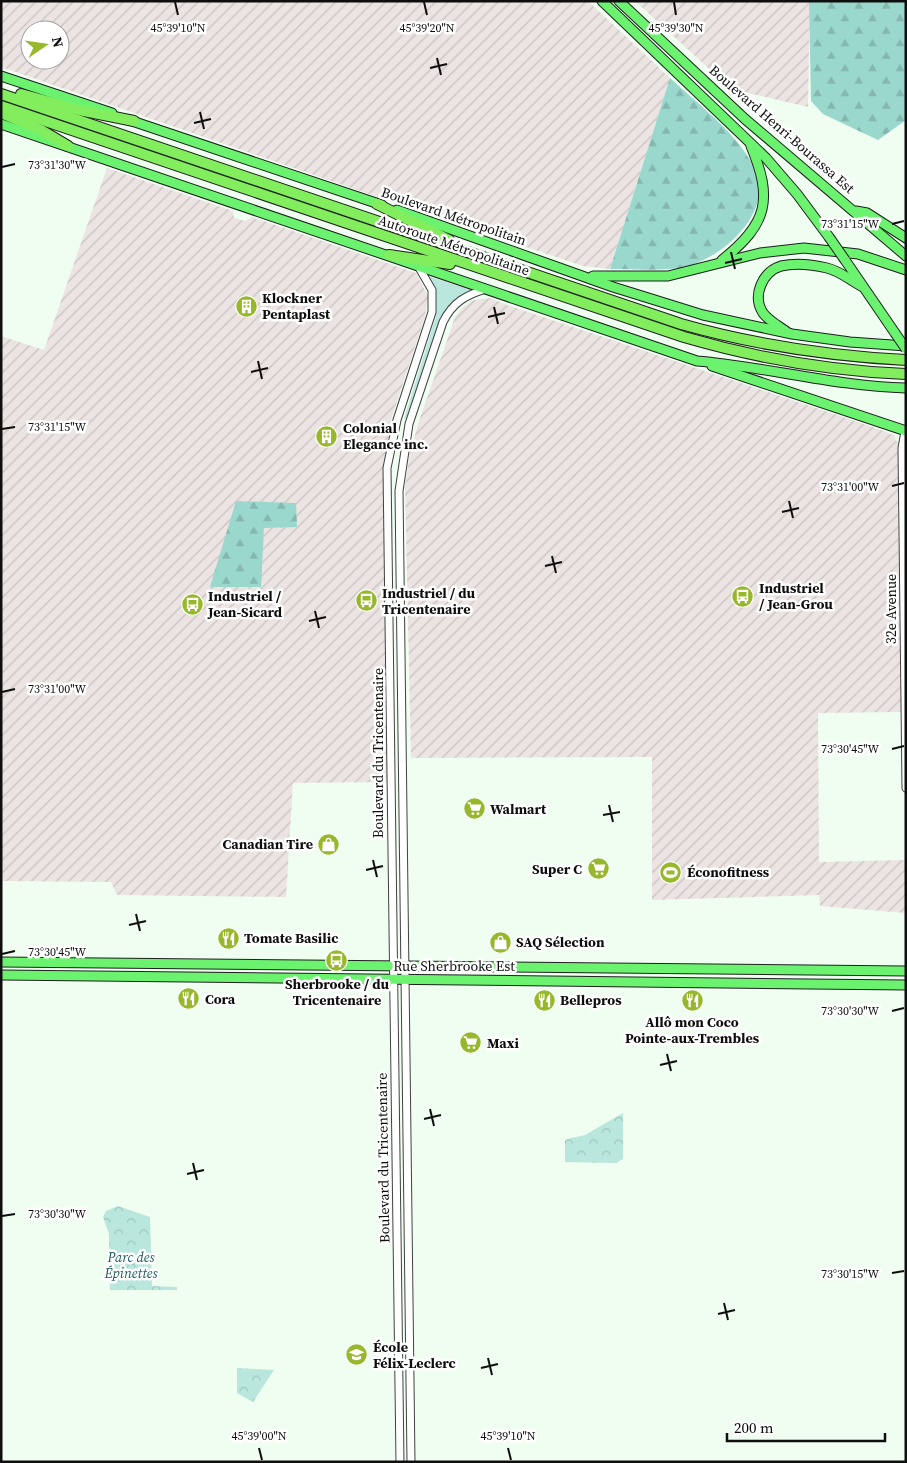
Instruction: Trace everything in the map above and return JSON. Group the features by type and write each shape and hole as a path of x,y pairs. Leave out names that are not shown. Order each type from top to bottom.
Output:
{"highway":[{"path":"1,90 134,121"},
{"name":"Autoroute Métropolitaine","path":"1,94 655,316 722,335 815,352 906,360"},
{"name":"Autoroute Métropolitaine","path":"1,106 655,328 714,346 803,364 906,374"},
{"path":"1,114 41,130 68,146"},
{"path":"377,204 488,259"},
{"path":"389,255 487,271"}],"main road":[{"name":"Boulevard Henri-Bourassa Est","path":"602,1 736,128 783,177 829,237 861,286 906,347"},
{"name":"Boulevard Henri-Bourassa Est","path":"619,1 754,127 906,256"},
{"name":"Boulevard Métropolitain","path":"1,76 689,312 792,334 906,347"},
{"path":"1,124 905,431"},
{"path":"736,128 754,127"},
{"path":"719,263 748,238 762,211 764,182 750,144"},
{"path":"854,210 867,213 906,238"},
{"path":"587,276 664,276 768,251 813,248 858,254 906,270"},
{"path":"792,334 771,321 760,307 759,288 772,270 789,265 824,268 842,273 861,286"},
{"path":"698,361 730,364 825,381 906,388"},
{"name":"Rue Sherbrooke Est","path":"1,962 906,971"},
{"path":"22,962 22,975"},
{"path":"70,962 70,976"},
{"path":"196,964 196,977"},
{"path":"244,978 245,964"},
{"path":"493,980 505,967"},
{"path":"569,981 577,968"},
{"path":"711,969 711,983"},
{"path":"767,984 769,970"},
{"name":"Rue Sherbrooke Est","path":"1,975 906,985"}],"street":[{"name":"Boulevard du Tricentenaire","path":"400,1462 386,468 397,420 433,305 431,286 418,266"},
{"name":"Boulevard du Tricentenaire","path":"411,1462 398,491 409,424 446,317 461,299 486,289"},
{"path":"397,420 409,424"},
{"name":"32e Avenue","path":"905,431 902,448 906,788"}],"shaded area":[{"path":"1,1 588,1 670,78 610,269 583,266 1,67"},
{"path":"635,1 810,1 808,107 731,89"},
{"path":"107,168 233,211 234,218 245,221 252,217 416,273 428,296 425,317 389,426 387,468 390,782 293,783 286,897 117,895 111,882 1,881 1,336 44,350"},
{"path":"491,298 507,305 870,426 894,435 896,441 906,443 906,505 898,506 901,712 818,713 819,862 906,860 906,913 820,906 819,895 652,900 652,757 411,758 405,486 410,453 419,421 455,317 463,307 474,300"}],"green space":[{"path":"809,1 906,1 906,120 878,140 823,114 811,101"},
{"path":"670,78 725,128 752,163 759,180 758,198 753,215 728,244 696,263 670,269 610,269"},
{"path":"428,276 471,290 456,298 441,317 406,418 404,419 436,316 436,292"},
{"path":"236,501 296,503 297,527 264,528 261,587 210,587"},
{"path":"623,1113 623,1159 616,1163 565,1162 565,1141 567,1139 585,1135"},
{"name":"Parc des Épinettes","path":"118,1206 150,1217 152,1286 177,1287 177,1290 110,1290 109,1234 103,1217 106,1211"},
{"path":"237,1368 274,1370 253,1402 237,1393"}],"place":[{"name":"Klockner Pentaplast","path":"246,306"},
{"name":"Colonial Elegance inc.","path":"327,436"},
{"name":"Industriel / Jean-Grou","path":"743,596"},
{"name":"Industriel / du Tricentenaire","path":"366,601"},
{"name":"Industriel / Jean-Sicard","path":"192,604"},
{"name":"Walmart","path":"474,809"},
{"name":"Canadian Tire","path":"329,844"},
{"name":"Super C","path":"598,869"},
{"name":"Éconofitness","path":"671,872"},
{"name":"Tomate Basilic","path":"228,938"},
{"name":"SAQ Sélection","path":"500,942"},
{"name":"Sherbrooke / du Tricentenaire","path":"337,961"},
{"name":"Cora","path":"189,999"},
{"name":"Bellepros","path":"544,1000"},
{"name":"Allô mon Coco Pointe-aux-Trembles","path":"692,1000"},
{"name":"Maxi","path":"471,1043"},
{"name":"École Félix-Leclerc","path":"357,1355"}]}
